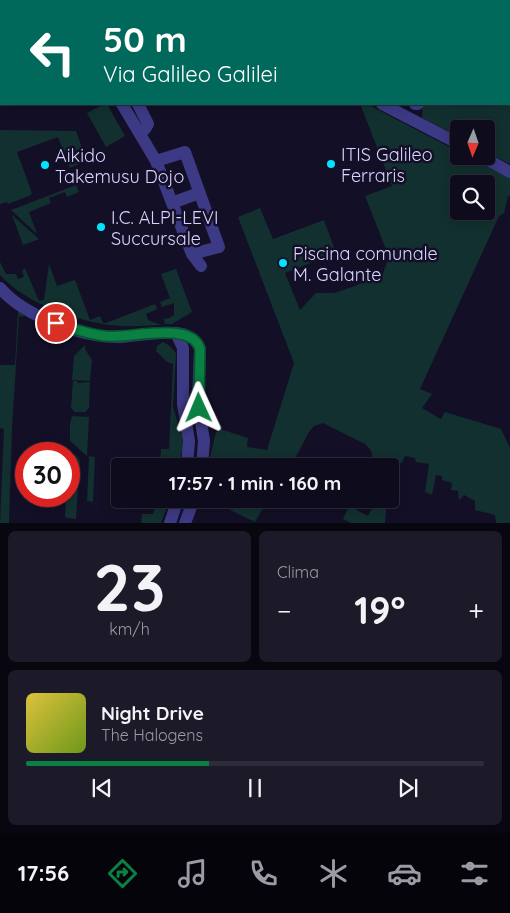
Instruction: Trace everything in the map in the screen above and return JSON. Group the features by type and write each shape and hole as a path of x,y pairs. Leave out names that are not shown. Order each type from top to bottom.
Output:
{"street":[{"path":"123,105 156,161 192,254 201,266"},
{"path":"138,105 148,124 140,132"},
{"path":"384,105 450,139"},
{"path":"156,161 184,152 219,247 192,254"},
{"path":"495,164 510,172"},
{"path":"172,203 199,193"},
{"path":"0,288 22,307 56,323 83,332 120,337 176,332 193,339 200,349 198,400 204,441 203,458"},
{"path":"176,332 183,348 183,404 189,441 188,458"},
{"path":"170,523 175,508"},
{"path":"185,523 191,508"}],"green space":[{"path":"102,105 108,105 125,136 106,147 87,113"},
{"path":"361,105 369,105 450,147 450,165 485,165 510,178 510,196 508,196 504,213 499,216 420,389 432,394 422,408 441,419 445,412 501,429 510,448 510,523 496,523 495,515 475,510 475,501 464,495 459,500 458,491 451,490 452,483 442,480 442,476 436,475 432,495 425,492 429,464 416,462 415,458 405,456 402,463 399,462 399,458 372,458 370,449 365,444 323,423 314,426 309,432 295,458 210,458 216,432 220,429 248,438 247,447 267,450 294,363 238,217 260,208 273,239 324,220 336,253 285,273 300,310 316,293 335,293 382,276 389,257 365,196 392,186"},
{"path":"423,105 510,105 510,164 495,156 495,120 450,120 450,132 422,118"},
{"path":"0,130 76,131 87,161 70,168 58,137 17,152 32,193 8,204 7,202 0,204"},
{"path":"76,185 79,192 67,197 65,192 49,198 51,203 29,212 37,234 11,210"},
{"path":"12,215 39,239 23,245"},
{"path":"0,262 6,274 16,274 18,279 24,277 22,271 25,268 39,301 44,300 49,264 57,286 75,280 90,320 100,316 103,323 106,323 155,304 157,309 146,314 148,320 161,325 127,326 107,324 73,317 56,311 40,304 11,286 0,275"},
{"path":"176,269 192,312 172,324 165,324 164,319 174,315 174,303 162,307 160,302 170,298 161,274"},
{"path":"18,311 24,315 23,317 19,316 12,429 9,523 0,523 4,429 0,428 0,365 15,365"},
{"path":"163,342 176,353 173,407 182,436 183,448 180,458 160,458 161,449 169,449 173,364 167,362 156,351 157,346"},
{"path":"85,345 85,349 92,360 90,381 72,380 74,356"},
{"path":"73,381 78,383 90,382 89,408 85,412 75,412 71,408"},
{"path":"72,416 89,417 87,456 80,450 80,442 70,441"},
{"path":"89,456 95,457 93,502 87,501"},
{"path":"65,507 77,507 76,519 65,516"},
{"path":"155,508 167,508 161,523 141,523 142,514 153,514"},
{"path":"231,508 263,508 255,522 230,510"},
{"path":"348,508 353,508 368,516 372,508 386,508 385,523 351,523 343,519"}],"place":[{"name":"ITIS Galileo Ferraris","path":"331,164"},
{"name":"Aikido Takemusu Dojo","path":"45,165"},
{"name":"I.C. ALPI-LEVI Succursale","path":"101,227"},
{"name":"Piscina comunale M. Galante","path":"283,263"}],"route":[{"path":"56,323 88,334 120,337 176,332 193,339 200,349 199,408"}]}
